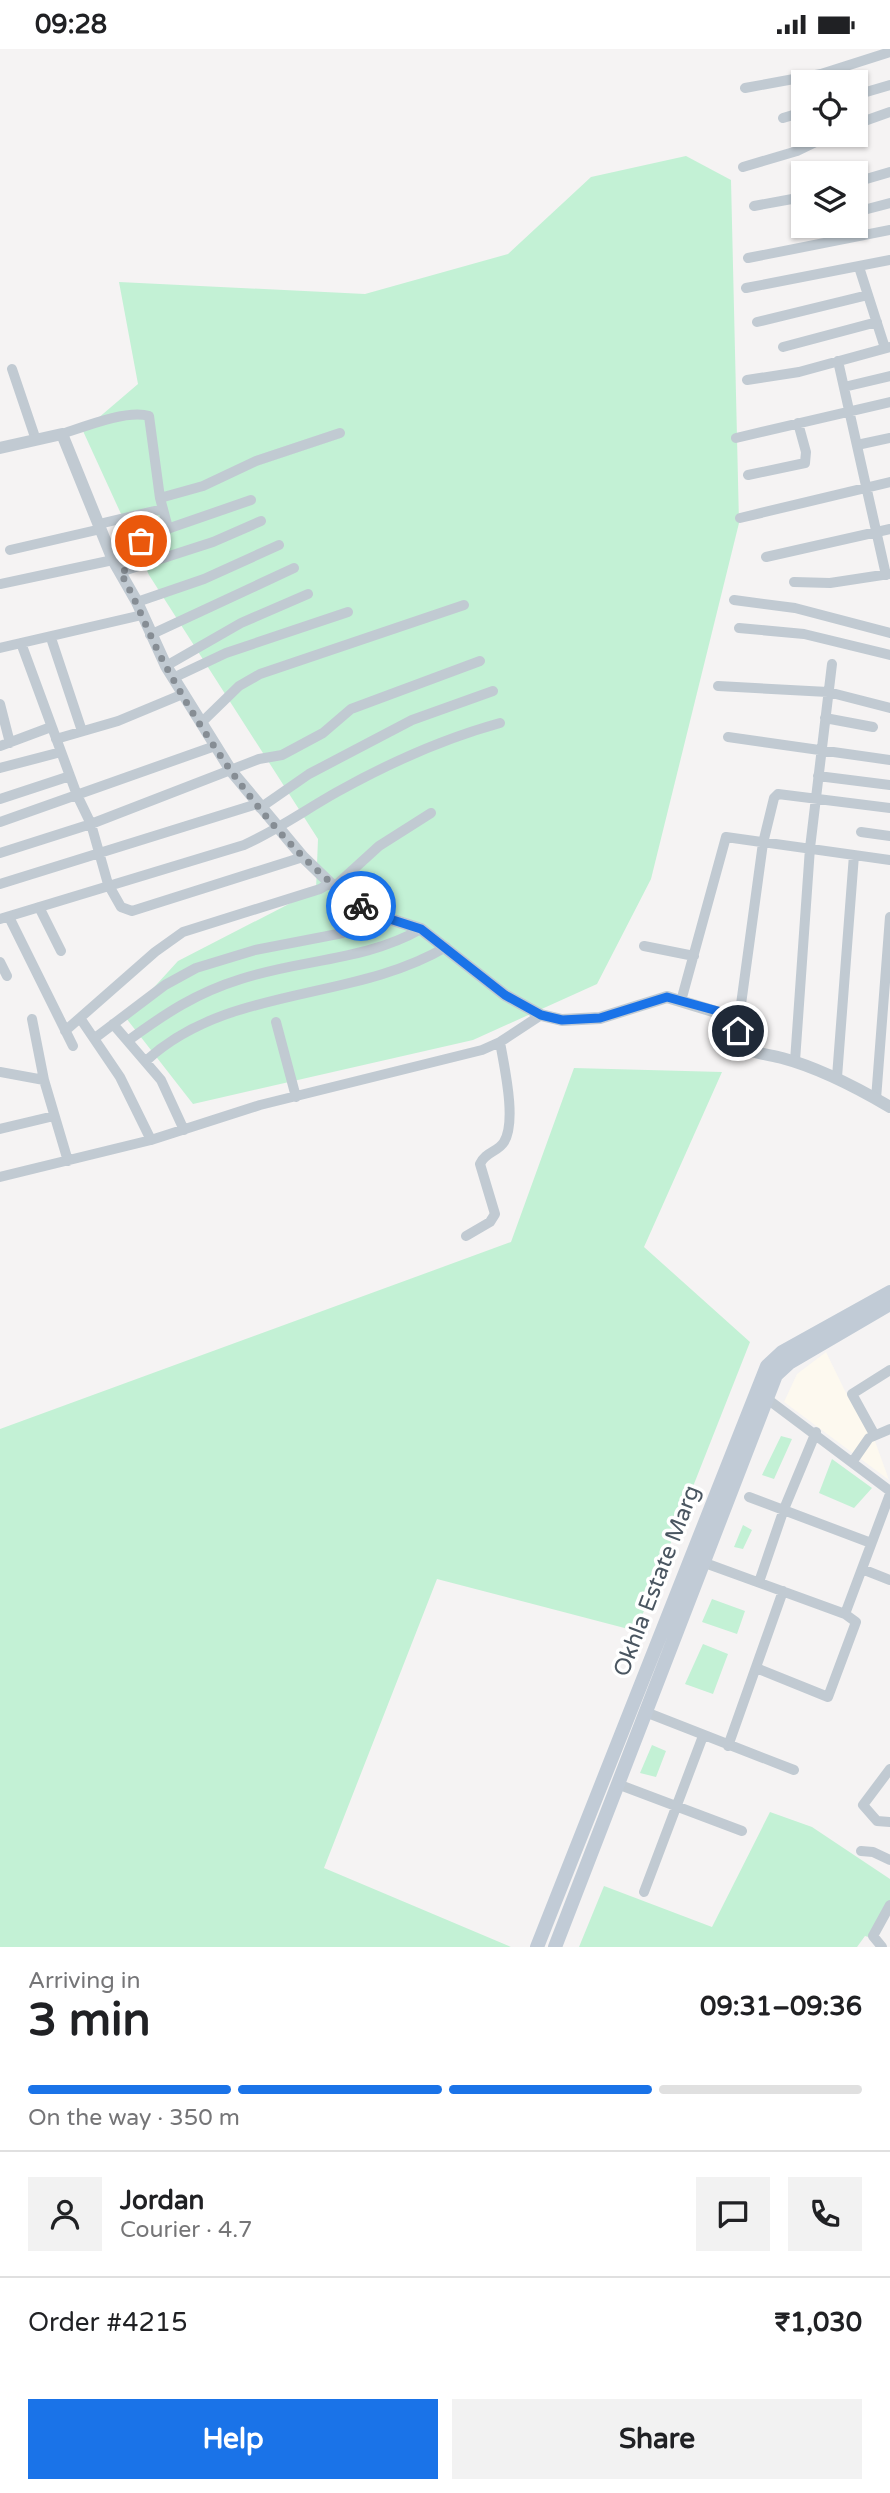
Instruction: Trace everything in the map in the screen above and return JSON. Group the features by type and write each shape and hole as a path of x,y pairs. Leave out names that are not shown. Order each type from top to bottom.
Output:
{"main road":[{"name":"Okhla Estate Marg","path":"555,1947 705,1563 763,1395 767,1366 782,1352 890,1292"},
{"name":"Okhla Estate Marg","path":"537,1947 763,1395 776,1375 789,1363 890,1304"}],"street":[{"path":"745,88 821,73 890,52"},
{"path":"868,91 890,85"},
{"path":"868,120 890,112"},
{"path":"783,118 791,115"},
{"path":"743,167 805,147"},
{"path":"868,178 890,171"},
{"path":"754,206 791,199"},
{"path":"868,209 890,203"},
{"path":"748,258 890,230"},
{"path":"746,288 890,260"},
{"path":"747,380 799,372 888,347 859,267"},
{"path":"757,322 868,295"},
{"path":"783,347 877,322"},
{"path":"794,582 830,583 888,575 838,361"},
{"path":"12,369 36,440"},
{"path":"844,387 890,376"},
{"path":"736,438 890,402"},
{"path":"0,449 112,419 136,414 149,416 160,498 168,528"},
{"path":"748,475 805,463 806,451 799,423"},
{"path":"160,498 203,487 256,461 340,433"},
{"path":"62,434 117,566 170,672 232,772 303,857 332,885 371,913 421,929 512,1000 541,1015 562,1020 600,1018 667,997 739,1019"},
{"path":"857,445 890,437"},
{"path":"740,517 890,482"},
{"path":"134,567 134,555 141,541 152,533 251,500"},
{"path":"10,549 163,509"},
{"path":"0,584 117,566 134,567 212,542 261,521"},
{"path":"766,557 890,529"},
{"path":"0,648 51,638 140,609 279,545"},
{"path":"150,635 294,568"},
{"path":"170,672 241,623 308,594"},
{"path":"734,600 795,608 890,633"},
{"path":"201,723 239,686 260,674 464,605"},
{"path":"170,672 348,612"},
{"path":"739,628 804,634 890,655"},
{"path":"51,638 82,731"},
{"path":"21,643 77,796 91,824 108,884 121,907 132,911 303,857"},
{"path":"0,853 91,824 232,772 252,762 294,749 323,733 351,709 480,661"},
{"path":"795,1061 810,848 832,663"},
{"path":"718,686 828,692 890,708"},
{"path":"0,884 258,806 309,774 400,726 493,691"},
{"path":"56,739 118,721 184,694"},
{"path":"0,704 5,744 51,727"},
{"path":"825,718 873,727"},
{"path":"73,1046 5,918 108,884 244,845 280,829 327,797 398,760 459,734 500,723"},
{"path":"728,737 890,759"},
{"path":"0,822 215,746"},
{"path":"0,768 61,752"},
{"path":"0,799 70,776"},
{"path":"818,776 890,785"},
{"path":"890,808 778,794 771,805 763,843 738,1041 744,1048 795,1061 837,1077 890,1107"},
{"path":"65,1031 155,952 183,932 332,885 379,846 431,813"},
{"path":"861,832 890,836"},
{"path":"681,1001 726,837 890,860"},
{"path":"837,1077 853,855"},
{"path":"39,907 61,951"},
{"path":"95,1038 165,985 196,968 255,950 343,933 371,913"},
{"path":"876,1099 890,917"},
{"path":"129,1040 187,999 221,986 243,978 372,951 421,929"},
{"path":"644,946 694,956"},
{"path":"147,1060 166,1042 214,1019 285,997 391,972 446,947"},
{"path":"0,962 7,976"},
{"path":"0,1177 152,1140 296,1097 482,1050 500,1042 541,1015"},
{"path":"80,1018 120,1077 152,1140"},
{"path":"32,1019 44,1080 68,1161"},
{"path":"276,1022 296,1097"},
{"path":"113,1024 147,1060 161,1080 184,1129"},
{"path":"466,1236 490,1223 495,1215 480,1164 486,1155 500,1146 507,1135 508,1094 500,1042"},
{"path":"0,1072 44,1080"},
{"path":"0,1129 54,1117"},
{"path":"874,1434 852,1394 890,1370"},
{"path":"763,1395 816,1432 890,1493 845,1614"},
{"path":"853,1461 874,1434 890,1429"},
{"path":"759,1582 784,1509 816,1432"},
{"path":"749,1497 871,1543"},
{"path":"705,1563 845,1614 856,1624 828,1697 756,1668"},
{"path":"862,1569 890,1580"},
{"path":"728,1746 783,1591"},
{"path":"648,1713 794,1770"},
{"path":"644,1892 703,1736"},
{"path":"890,1769 863,1805 877,1821 890,1822"},
{"path":"620,1784 742,1831"},
{"path":"861,1851 873,1852 890,1860"},
{"path":"866,1947 890,1905"},
{"path":"873,1936 882,1947"}],"shaded area":[{"path":"826,1352 845,1391 872,1433 889,1480 784,1402 797,1374"}],"green space":[{"path":"686,156 731,180 739,523 651,879 597,984 473,1040 193,1104 126,1018 178,961 316,890 318,839 149,575 83,431 138,384 119,282 365,294 508,254 591,177"},
{"path":"574,1068 722,1072 644,1247 750,1342 636,1631 437,1579 324,1868 511,1947 0,1947 0,1429 511,1242"},
{"path":"781,1436 792,1439 774,1479 762,1475"},
{"path":"832,1459 872,1488 854,1508 819,1493"},
{"path":"743,1525 752,1530 743,1549 734,1547"},
{"path":"712,1599 745,1611 737,1634 702,1622"},
{"path":"703,1644 728,1654 713,1694 685,1684"},
{"path":"652,1745 666,1751 656,1777 640,1773"},
{"path":"770,1812 812,1827 890,1879 890,1912 875,1939 865,1936 857,1947 579,1947 604,1886 712,1927"}],"way so far":[{"path":"141,541 134,555 134,567 120,572 166,666 232,772 257,804 303,857 330,883 361,906"}],"route":[{"path":"361,906 371,913 421,929 505,995 541,1015 562,1020 600,1018 667,997 736,1016 740,1021 738,1031"}]}
